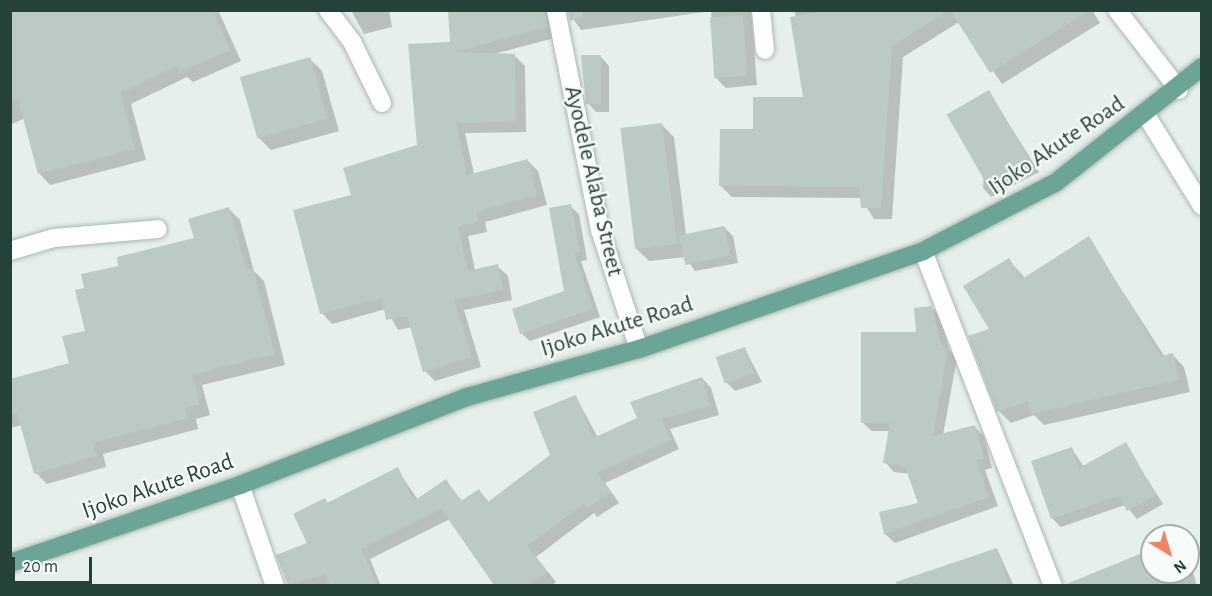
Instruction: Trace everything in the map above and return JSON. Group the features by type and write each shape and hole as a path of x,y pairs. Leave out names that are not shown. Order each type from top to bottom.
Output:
{"main road":[{"name":"Ijoko Akute Road","path":"10,563 240,485 466,397 639,349 923,251 1055,183 1179,90 1202,67"}],"street":[{"path":"328,10 352,42 382,103"},
{"name":"Ayodele Alaba Street","path":"556,10 600,230 639,349"},
{"path":"761,10 765,50"},
{"path":"1117,10 1179,90"},
{"path":"1146,115 1202,206"},
{"path":"10,251 54,238 158,229"},
{"path":"923,251 1053,585"},
{"path":"240,485 274,585"}],"building":[{"path":"10,10 213,10 230,50 180,72 177,66 121,93 135,149 38,174 18,99 10,103"},
{"path":"448,10 545,10 548,27 455,52 515,54 516,122 456,123 467,175 528,159 537,195 476,212 478,222 458,226 468,271 498,264 503,290 454,300 472,357 423,372 407,316 386,320 382,298 320,314 293,210 351,195 343,168 417,145 408,44 450,42"},
{"path":"568,10 583,10 583,17 570,21"},
{"path":"831,10 949,10 892,46 881,208 861,208 859,187 719,186 720,129 753,129 753,97 803,97 790,17"},
{"path":"950,10 1090,10 990,73"},
{"path":"743,15 747,76 714,78 710,17"},
{"path":"581,55 601,55 601,104 586,104"},
{"path":"310,57 328,119 257,139 240,77"},
{"path":"989,90 1031,163 989,187 947,114"},
{"path":"662,123 677,244 635,249 620,128"},
{"path":"571,204 580,252 574,253 593,309 520,334 512,309 564,291 549,208"},
{"path":"229,207 247,270 253,268 275,354 192,375 200,404 185,408 188,418 93,443 96,456 34,474 17,413 10,415 10,379 69,363 62,336 85,331 75,290 84,288 81,274 118,266 117,257 194,238 188,219"},
{"path":"724,226 730,255 685,265 679,236"},
{"path":"1089,236 1161,356 1173,353 1179,380 1031,414 1028,401 997,412 968,336 989,329 963,286 1009,258 1022,279"},
{"path":"932,306 941,345 948,348 933,436 975,425 984,459 976,460 989,497 884,534 879,512 918,503 905,467 883,463 890,422 861,423 861,332 916,332 914,308"},
{"path":"745,347 754,373 725,384 716,357"},
{"path":"702,377 710,406 662,419 671,440 597,473 610,492 587,508 584,504 527,546 547,572 529,585 494,585 441,509 361,549 377,585 330,585 325,575 288,585 276,555 307,543 293,514 325,498 327,503 398,467 414,501 446,479 461,501 479,489 488,502 550,455 533,412 576,395 593,438 637,418 630,402"},
{"path":"1126,442 1156,495 1127,511 1119,496 1051,519 1031,461 1072,447 1079,468"},
{"path":"997,548 1009,585 896,585 896,582"},
{"path":"1140,554 1140,584 1175,584 1171,585 1064,585"}]}
